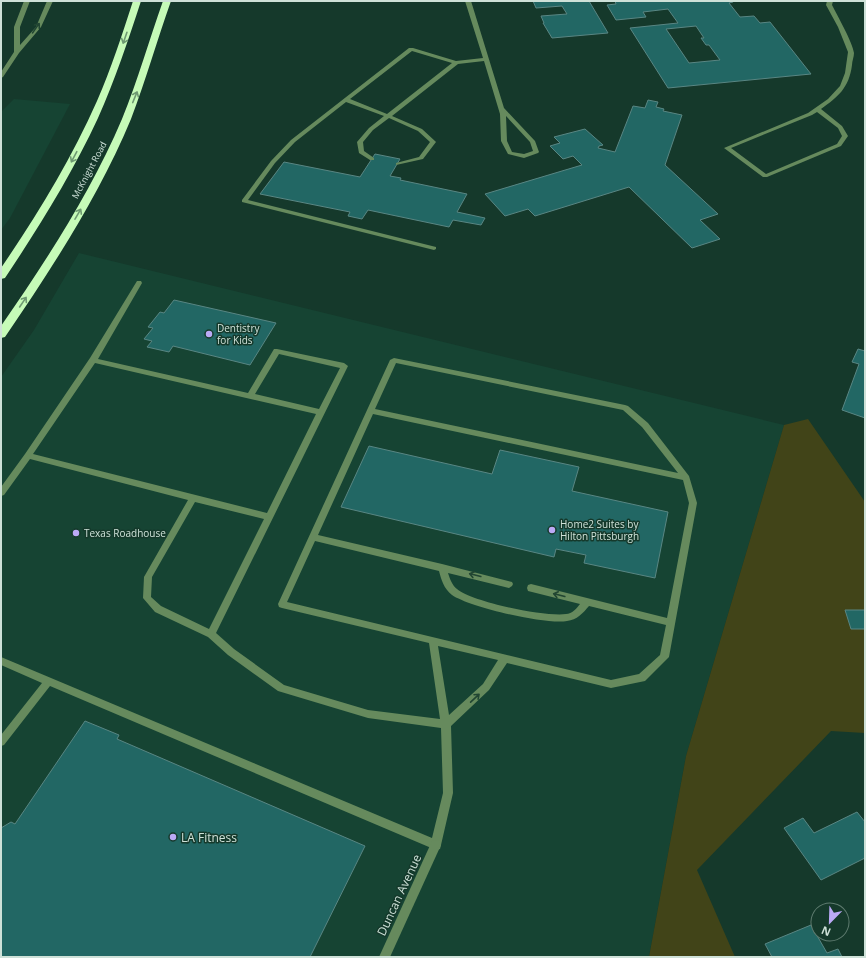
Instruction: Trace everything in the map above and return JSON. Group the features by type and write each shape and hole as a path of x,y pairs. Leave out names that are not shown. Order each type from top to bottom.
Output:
{"highway":[{"name":"McKnight Road","path":"1,276 48,203 86,133 114,70 137,1"},
{"name":"McKnight Road","path":"1,334 58,248 106,162 145,70 167,1"}],"street":[{"path":"16,52 17,27 27,1"},
{"path":"1,76 16,52 38,27 50,1"},
{"path":"468,1 501,108 504,115 502,132 504,145 510,153 524,156 536,152 533,142 501,108"},
{"path":"817,109 840,127 845,136 838,145 765,176 727,148 810,114 842,87 848,73 851,52 829,5 830,1"},
{"path":"434,248 244,201 273,162 293,141 411,49 456,63 486,59"},
{"path":"372,159 361,152 360,142 371,129 456,63"},
{"path":"346,100 420,130 433,142 421,158 398,164"},
{"path":"1,493 93,360 139,283"},
{"path":"211,634 344,366 277,351 250,396"},
{"path":"93,360 321,412"},
{"path":"394,360 625,408 645,425 686,478 693,503 664,657 642,678 611,684 433,642 282,604 370,411 394,360"},
{"path":"370,411 686,478"},
{"path":"28,456 269,517"},
{"path":"193,498 148,577 147,598 158,609 211,634 231,652 281,688 368,714 446,724 486,687 504,659"},
{"path":"312,537 509,584"},
{"path":"442,567 448,585 456,593 470,600 547,619 567,618 583,608 587,602"},
{"path":"531,588 670,622"},
{"name":"Duncan Avenue","path":"384,957 436,845 448,792 446,724 433,642"},
{"path":"1,661 436,845"},
{"path":"1,742 49,681"}],"shaded area":[{"path":"14,99 70,104 10,218 1,230 1,112"},
{"path":"79,253 784,425 686,756 649,957 1,957 1,377 34,330"},
{"path":"808,419 865,502 865,733 831,731 697,870 735,957 649,957 686,756 784,425"}],"building":[{"path":"533,1 589,1 608,33 552,38 543,23 541,16 567,14 562,6 536,8"},
{"path":"615,1 732,1 733,2 729,3 740,17 754,16 760,23 770,22 811,74 668,88 630,28 678,23 668,9 643,12 646,17 616,20 607,5 616,4","holes":["696,26 704,38 701,38 706,45 709,45 720,60 689,63 666,29"]},
{"path":"648,100 658,102 656,107 664,109 663,111 682,115 665,165 718,214 700,220 720,239 692,248 629,187 535,216 528,209 505,216 485,194 582,165 573,156 563,159 550,146 560,143 554,137 585,129 603,145 599,146 598,148 615,152 633,106 645,108"},
{"path":"375,154 400,159 390,176 401,178 400,180 467,194 457,212 485,218 481,225 453,220 449,227 368,210 362,219 348,216 350,212 260,194 284,162 360,177"},
{"name":"Dentistry for Kids","path":"174,300 276,323 250,365 173,346 169,352 147,347 152,341 144,339 153,328 148,327 160,312 164,313"},
{"path":"858,349 865,351 865,418 842,410 859,364 852,362"},
{"name":"Home2 Suites by Hilton Pittsburgh","path":"369,446 492,474 500,450 579,467 572,491 668,512 655,578 584,563 586,555 556,549 554,557 341,507"},
{"path":"845,610 865,610 865,629 851,629"},
{"name":"LA Fitness","path":"85,721 119,735 117,739 365,846 310,957 1,957 1,828 11,822 15,824"},
{"path":"857,812 865,822 865,858 821,880 784,828 803,818 814,833"},
{"path":"810,925 810,942 821,942 827,953 838,949 842,957 772,957 765,944"}],"place":[{"name":"Dentistry for Kids","path":"209,334"},
{"name":"Home2 Suites by Hilton Pittsburgh","path":"552,530"},
{"name":"Texas Roadhouse","path":"76,533"},
{"name":"LA Fitness","path":"173,837"}]}
